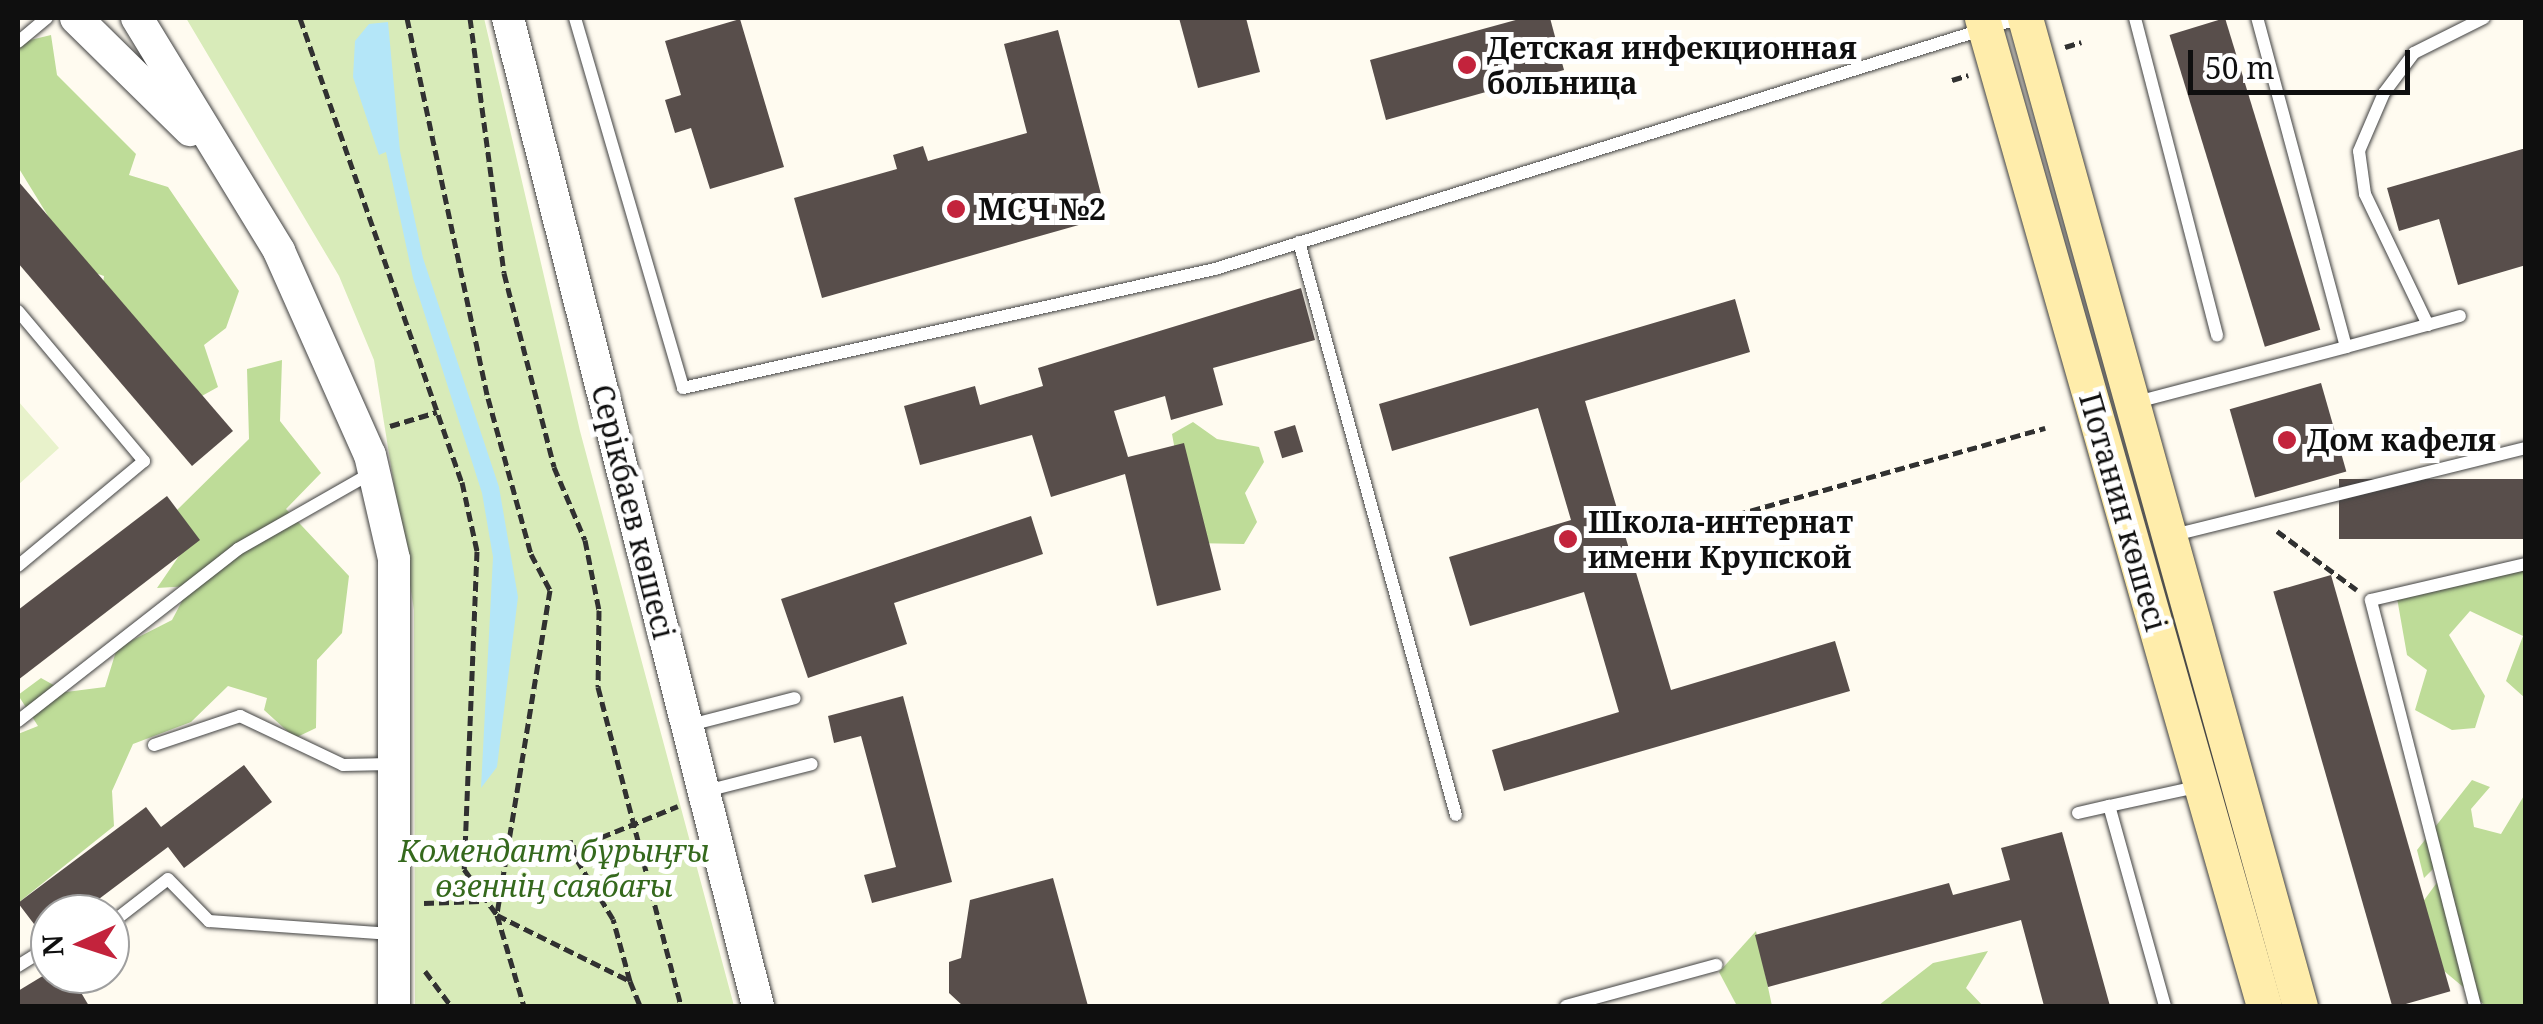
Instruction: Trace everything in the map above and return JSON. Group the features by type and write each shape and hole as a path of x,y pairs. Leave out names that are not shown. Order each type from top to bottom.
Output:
{"main road":[{"name":"Потанин көшесі","path":"2022,18 2130,404 2172,536 2300,1006"},
{"name":"Потанин көшесі","path":"1984,22 2264,1006"}],"street":[{"path":"76,18 212,150"},
{"path":"137,18 212,150 279,251 374,472 394,560 390,764 394,1006"},
{"name":"Серікбаев көшесі","path":"508,18 758,1006"}],"lane":[{"path":"18,42 47,18"},
{"path":"575,18 682,388 1215,270 1984,22 2022,18"},
{"path":"2135,18 2218,336"},
{"path":"2258,18 2346,346"},
{"path":"2428,325 2365,194 2360,151 2384,94 2414,52 2484,18"},
{"path":"1300,242 1456,815"},
{"path":"18,312 144,461 18,566"},
{"path":"2130,404 2460,316"},
{"path":"2172,536 2526,448"},
{"path":"18,720 238,550 374,472"},
{"path":"2475,1006 2371,600 2526,564"},
{"path":"687,726 794,698"},
{"path":"154,745 240,716 343,765 390,764"},
{"path":"704,791 812,764"},
{"path":"2078,813 2201,786"},
{"path":"2109,806 2165,1006"},
{"path":"130,908 168,879 210,921 392,934"},
{"path":"1566,1006 1615,1000 1716,966"}],"path":[{"path":"300,18 437,412 477,551 462,812 464,870 481,901 497,915 630,981"},
{"path":"407,18 488,398 531,554 550,590 497,915 524,1006"},
{"path":"470,18 504,273 554,467 585,540 599,610 598,687 681,1006"},
{"path":"378,430 437,412"},
{"path":"1664,535 2045,428"},
{"path":"2252,514 2371,600"},
{"path":"511,846 551,844 568,838 574,855 614,919 640,1006"},
{"path":"551,844 557,861 574,855"},
{"path":"408,904 481,901"}],"green space":[{"name":"Комендант бұрыңғы өзеннің саябағы","path":"186,18 484,18 580,431 734,1006 415,1006 414,610 374,360 339,276"},
{"path":"51,35 57,75 136,154 129,175 168,187 239,291 226,328 204,345 218,387 200,397 101,300 104,276 80,268 18,167 18,43"},
{"path":"282,360 280,421 321,473 286,509 349,576 342,633 317,660 316,728 295,738 264,710 267,698 228,686 191,722 133,744 112,791 114,826 18,903 18,734 38,726 18,695 41,678 66,692 105,687 117,648 172,620 190,586 157,588 194,534 177,510 249,439 247,369"},
{"path":"18,401 59,448 18,485"},
{"path":"1193,422 1217,439 1259,447 1264,462 1245,493 1257,522 1244,544 1192,543 1172,434"},
{"path":"2525,558 2525,698 2506,681 2523,636 2470,611 2449,635 2485,696 2475,728 2452,730 2415,710 2427,670 2407,655 2397,598"},
{"path":"2472,780 2490,787 2471,809 2474,827 2501,834 2525,794 2525,1006 2486,1006 2426,956 2414,914 2441,877 2434,868 2424,878 2417,850"},
{"path":"1756,931 1772,1006 1737,1006 1719,972"},
{"path":"1988,951 1966,988 1983,1006 1845,1006 1879,1005 1933,963"}],"water":[{"path":"388,22 400,151 423,258 499,487 518,597 497,767 481,788 493,557 482,493 413,278 386,152 379,155 353,77 355,41 369,24"}],"building":[{"path":"1179,18 1246,18 1260,72 1198,88"},
{"name":"Детская инфекционная больница","path":"1523,18 1550,18 1564,70 1386,120 1370,60"},
{"path":"2225,18 2320,330 2265,347 2170,35"},
{"path":"740,19 784,167 710,189 691,128 675,133 665,100 681,95 665,41"},
{"path":"1058,30 1107,217 822,298 794,198 897,169 893,155 923,146 928,161 1027,133 1004,44"},
{"path":"2526,148 2526,265 2458,285 2439,219 2399,231 2387,188"},
{"path":"18,181 233,431 192,466 18,263"},
{"path":"1301,288 1315,340 1213,368 1223,405 1171,420 1165,396 1114,411 1128,457 1184,443 1221,590 1157,606 1125,474 1051,497 1032,435 920,465 904,406 975,386 980,405 1043,386 1038,368"},
{"name":"Школа-интернат имени Крупской","path":"1735,299 1750,352 1585,401 1671,690 1835,641 1850,691 1504,791 1492,750 1619,712 1584,592 1470,626 1449,557 1571,520 1538,408 1392,451 1379,404"},
{"name":"Дом кафеля","path":"2321,383 2346,471 2255,498 2230,409"},
{"path":"1295,425 1303,452 1282,458 1274,431"},
{"path":"2339,479 2526,479 2526,539 2339,539"},
{"path":"167,496 200,540 18,680 18,610"},
{"path":"1031,516 1043,554 894,603 907,644 808,678 781,599"},
{"path":"2331,575 2450,991 2392,1006 2273,592"},
{"path":"903,696 952,882 872,903 864,875 896,867 861,736 834,743 828,716"},
{"path":"244,765 272,802 184,868 168,847 106,894 30,894 146,807 161,827"},
{"path":"2062,832 2110,1006 2044,1006 2021,920 1768,987 1755,935 1949,883 1953,895 2010,880 2001,848"},
{"path":"1053,878 1088,1006 963,1006 949,993 949,962 961,958 970,900"},
{"path":"30,894 30,919 18,903"},
{"path":"30,984 30,994 82,994 89,1006 18,1006 18,991"}],"place":[{"name":"Детская инфекционная больница","path":"1467,65"},
{"name":"МСЧ №2","path":"956,209"},
{"name":"Дом кафеля","path":"2287,440"},
{"name":"Школа-интернат имени Крупской","path":"1568,539"}]}
